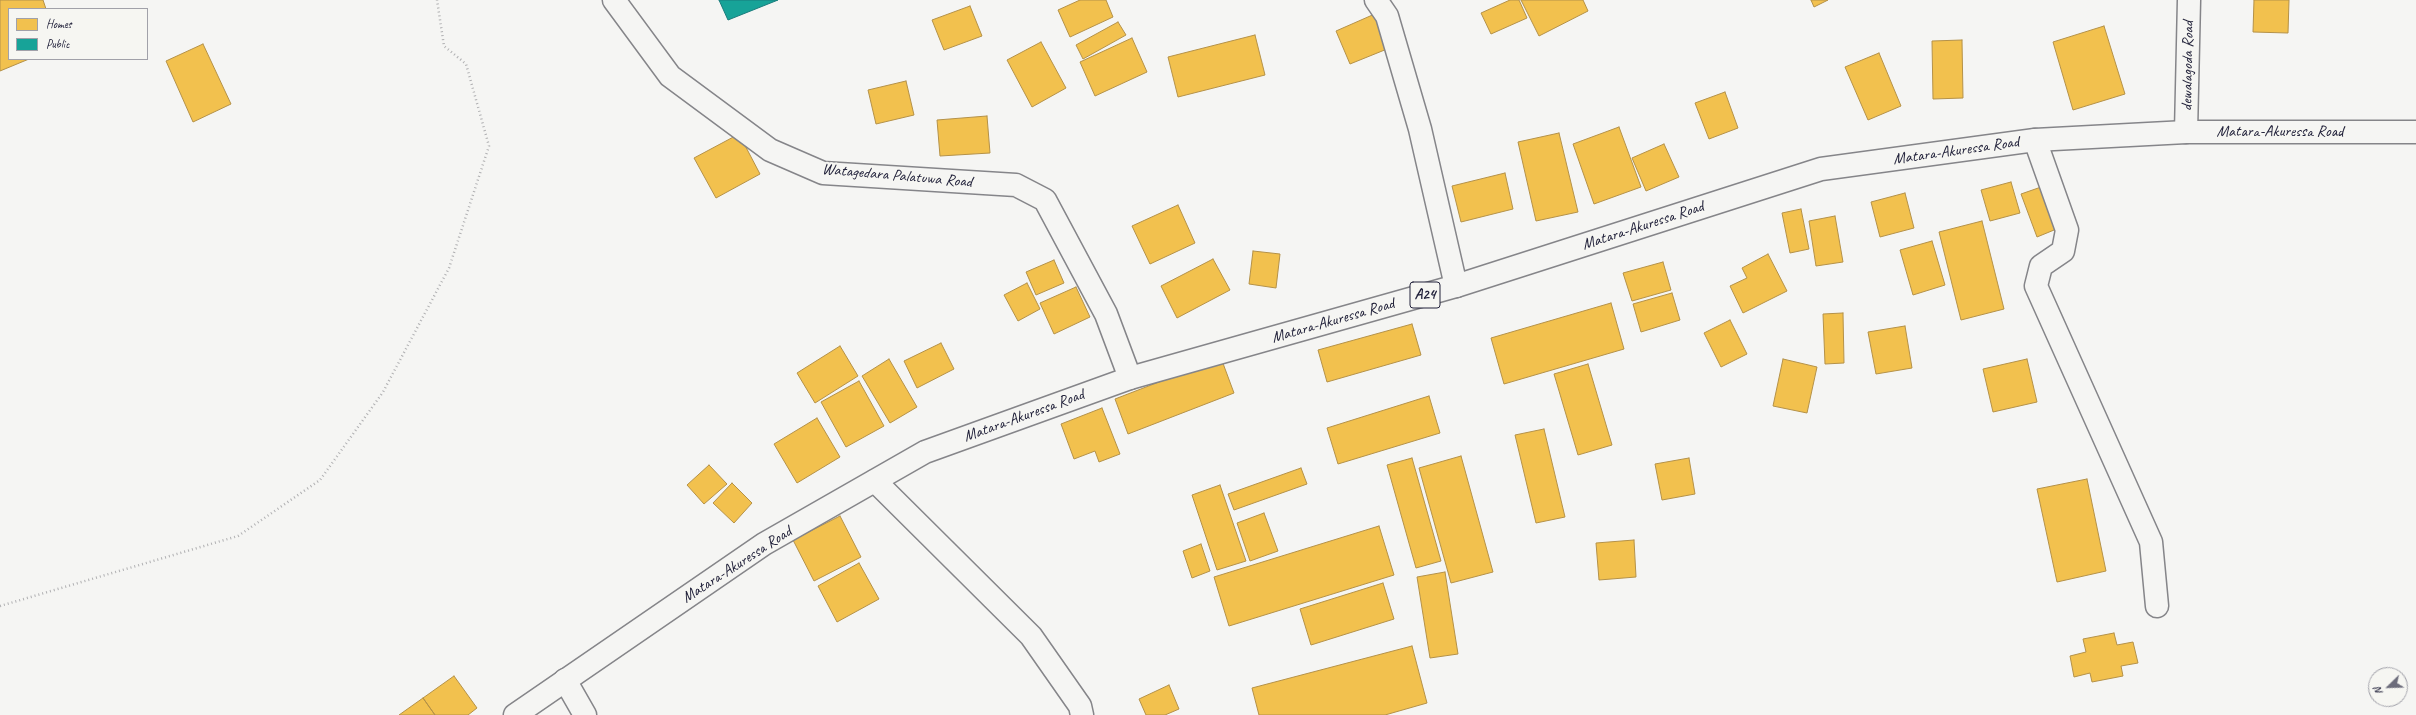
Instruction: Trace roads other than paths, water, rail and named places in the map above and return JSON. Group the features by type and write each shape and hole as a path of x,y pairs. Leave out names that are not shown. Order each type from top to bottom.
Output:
{"main road":[{"name":"Watagedara Palatuwa Road","path":"614,0 670,76 770,150 823,173 1016,185 1045,200 1106,314 1130,378"},
{"path":"1376,0 1387,16 1420,129 1456,286"},
{"name":"dewalagoda Road","path":"2186,132 2189,0"},
{"name":"Matara-Akuressa Road","path":"515,715 764,544 925,452 1130,378 1456,286 1821,169 2035,140 2186,132 2416,132"},
{"path":"2035,140 2067,230 2063,251 2042,266 2036,286 2151,542 2157,606"},
{"path":"875,481 1031,636 1080,706 1082,715"},
{"path":"565,680 585,715"}]}
